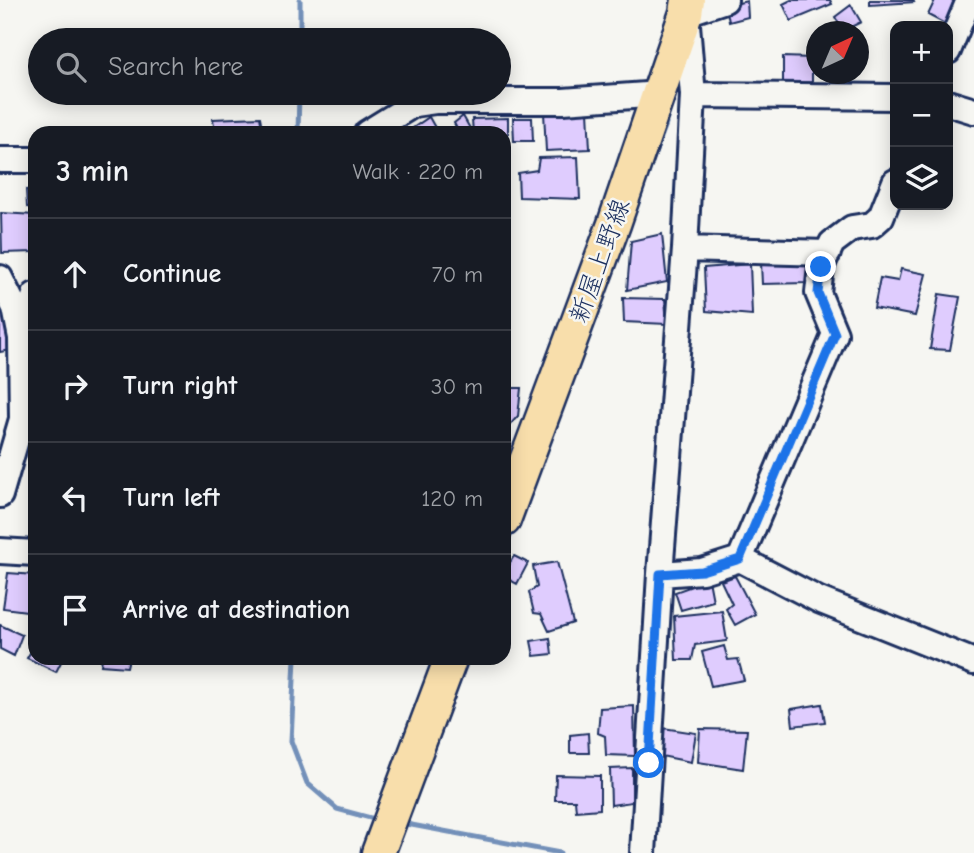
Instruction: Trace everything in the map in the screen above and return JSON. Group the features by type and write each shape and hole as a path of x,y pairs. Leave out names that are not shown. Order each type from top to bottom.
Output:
{"main road":[{"name":"新屋上野線","path":"511,501 660,94 687,6"},
{"path":"378,853 448,665"}],"street":[{"path":"643,853 660,574 685,249 693,94 687,6 725,0"},
{"path":"953,39 969,0"},
{"path":"511,100 660,94"},
{"path":"693,94 890,97"},
{"path":"378,126 412,105"},
{"path":"953,105 974,111"},
{"path":"0,160 28,160"},
{"path":"740,559 835,334 818,293 821,267 832,243 852,228 872,225 881,216 890,194"},
{"path":"685,249 828,253"},
{"path":"0,278 15,308 21,338 22,419 0,495"},
{"path":"21,338 28,316"},
{"path":"0,551 28,553"},
{"path":"660,574 702,571 740,559 820,600 974,662"}],"building":[{"path":"791,0 830,0 832,4 791,21 783,4"},
{"path":"870,0 913,0 914,2 870,5"},
{"path":"935,0 959,0 951,21 939,21 928,15"},
{"path":"747,1 748,17 729,22 726,6"},
{"path":"851,5 860,21 837,21 835,17"},
{"path":"783,57 806,58 806,84 783,82"},
{"path":"588,111 590,149 546,151 544,112"},
{"path":"463,116 469,126 456,126 454,123"},
{"path":"260,117 262,126 214,126 213,119"},
{"path":"429,117 434,126 416,126"},
{"path":"508,118 508,126 472,126 472,119"},
{"path":"513,118 532,118 533,141 514,141"},
{"path":"578,157 580,199 519,197 518,173 537,170 539,158"},
{"path":"1,213 28,215 28,252 2,253"},
{"path":"662,234 667,282 627,290 631,241"},
{"path":"761,263 808,263 807,283 762,284"},
{"path":"750,264 752,315 706,311 704,268"},
{"path":"901,269 926,274 915,316 874,308 880,278 898,281"},
{"path":"939,294 960,297 950,350 930,349"},
{"path":"623,298 665,299 667,324 624,322"},
{"path":"5,310 11,350 0,352 0,311"},
{"path":"511,388 521,388 518,416 511,424"},
{"path":"514,556 528,563 517,584 511,581 511,561"},
{"path":"557,562 573,623 549,631 541,614 534,613 529,592 537,587 533,566"},
{"path":"8,573 28,574 28,611 3,608"},
{"path":"735,576 755,614 735,625 726,609 732,604 721,581"},
{"path":"709,580 713,601 681,610 675,592"},
{"path":"722,611 727,641 695,645 692,660 676,660 674,616"},
{"path":"0,625 22,635 14,656 0,649"},
{"path":"550,638 552,654 534,656 531,641"},
{"path":"724,646 728,660 738,659 744,680 711,686 702,652"},
{"path":"42,665 60,665 56,672"},
{"path":"822,704 825,722 793,726 791,709"},
{"path":"634,706 635,756 606,755 605,736 598,733 600,708"},
{"path":"663,728 696,733 691,762 661,756"},
{"path":"700,729 747,730 743,769 698,762"},
{"path":"588,733 589,753 570,753 570,735"},
{"path":"632,768 632,802 611,805 610,769"},
{"path":"556,775 600,776 600,809 576,811 575,800 555,800"}],"waterway":[{"path":"300,0 300,28"},
{"path":"298,126 299,105"},
{"path":"652,161 666,124"},
{"path":"511,533 513,527"},
{"path":"295,665 291,741 307,783 337,809 378,820"},
{"path":"401,823 560,853"}],"route":[{"path":"649,763 660,574 702,571 740,559 835,334 818,293 821,267"}]}
